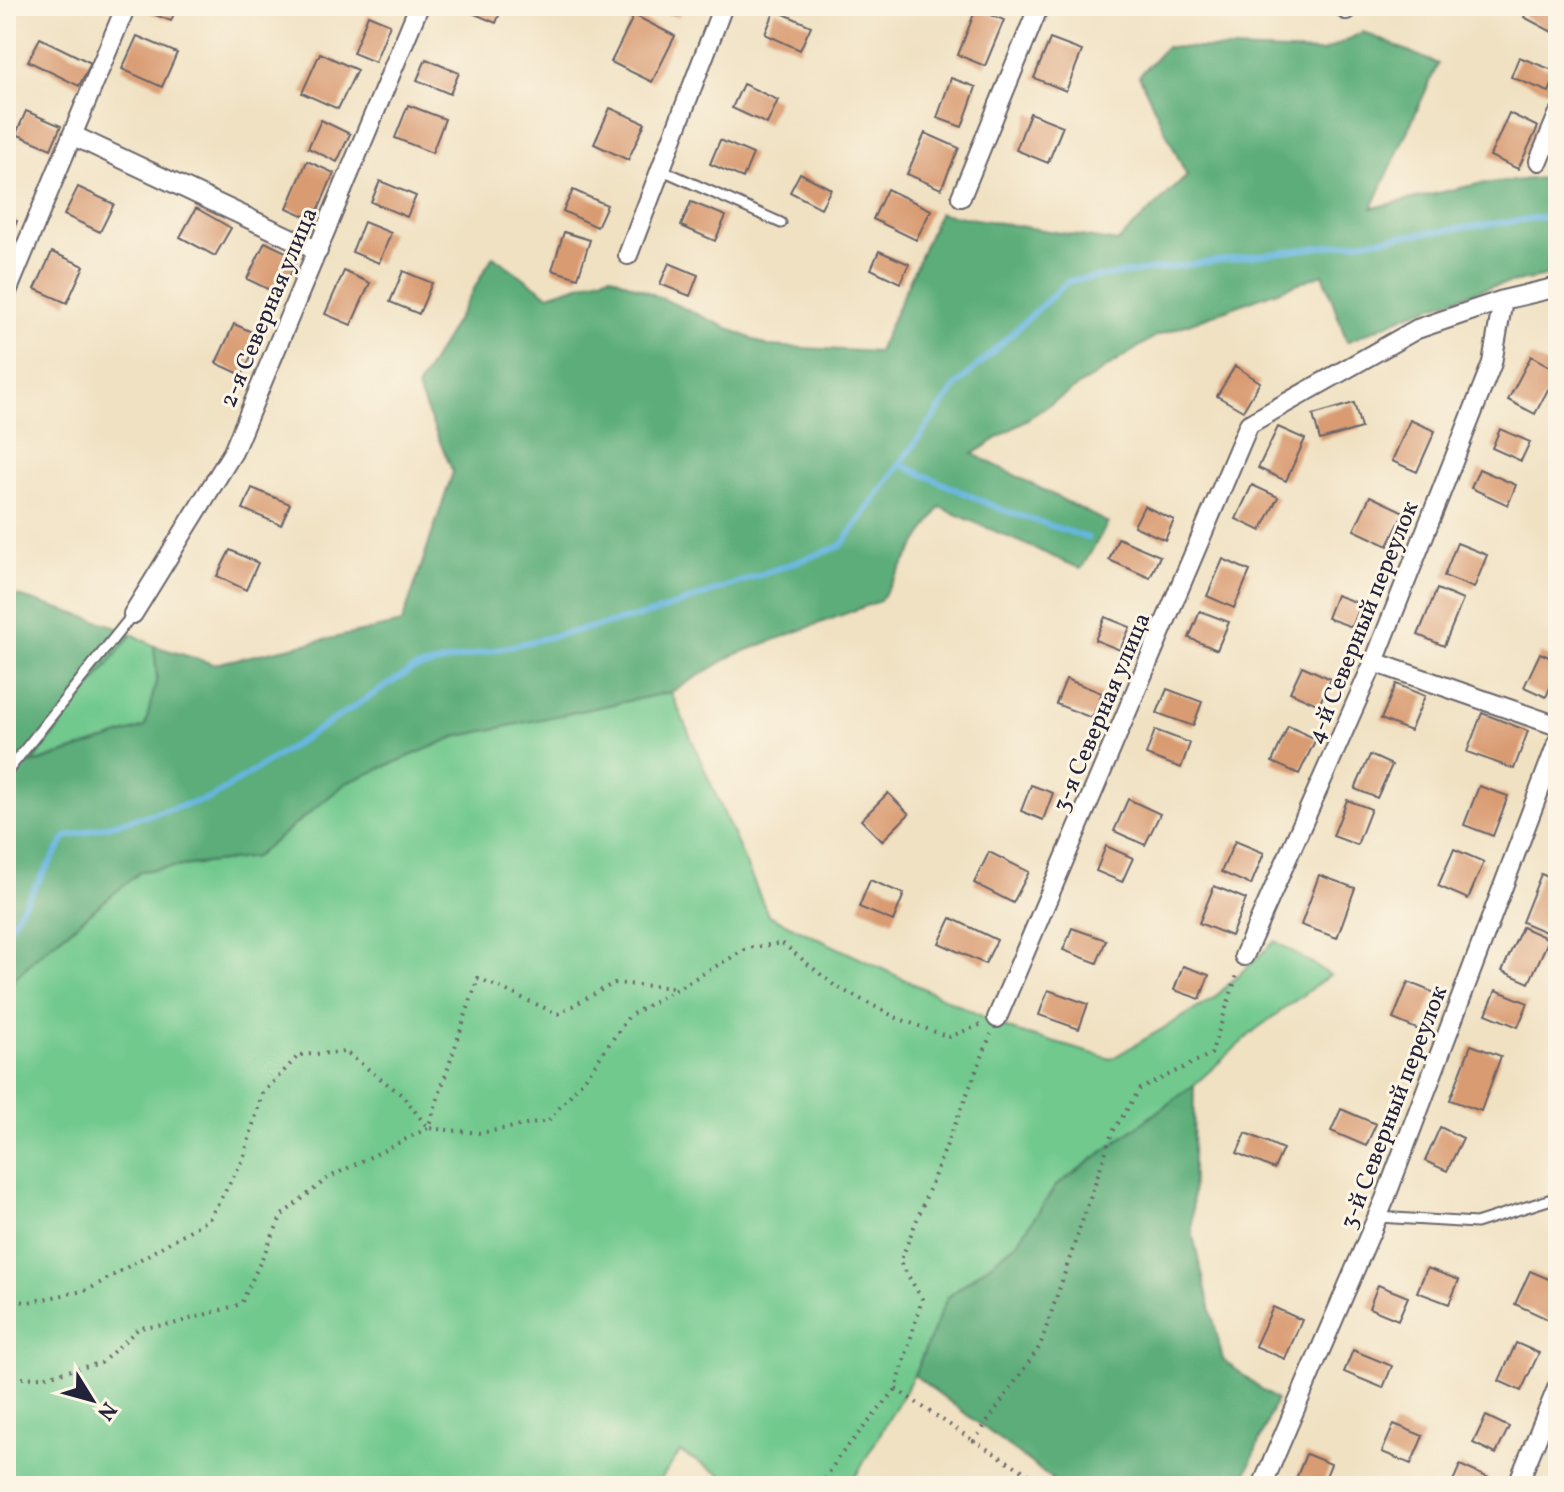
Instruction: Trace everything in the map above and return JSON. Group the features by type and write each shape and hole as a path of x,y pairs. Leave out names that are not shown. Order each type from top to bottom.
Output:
{"street":[{"path":"6,294 126,6"},
{"name":"2-я Северная улица","path":"133,614 233,452 419,6"},
{"path":"628,255 723,6"},
{"path":"961,197 1039,6"},
{"path":"1539,161 1558,115"},
{"path":"74,136 318,251"},
{"path":"1503,300 1558,287"},
{"name":"3-я Северная улица","path":"997,1018 1249,424 1417,329 1503,300"},
{"name":"4-й Северный переулок","path":"1244,956 1374,662 1492,363 1503,300"},
{"path":"1374,662 1558,726"},
{"name":"3-й Северный переулок","path":"1262,1486 1378,1217 1558,741"},
{"path":"1517,1486 1558,1386"}],"lane":[{"path":"660,169 781,223"},
{"path":"6,773 133,614"},
{"path":"1378,1217 1476,1223 1558,1197"}],"path":[{"path":"6,1379 42,1377 101,1363 139,1328 173,1324 241,1304 282,1215 328,1178 428,1128 480,1133 548,1121 587,1076 629,1016 748,948 782,943 835,986 897,1018 949,1037 997,1018"},
{"path":"974,1441 1040,1346 1112,1133 1140,1089 1211,1054 1244,956"},
{"path":"428,1128 478,978 558,1014 614,983 677,988"},
{"path":"821,1486 838,1458 896,1389 922,1299 900,1262 997,1018"},
{"path":"6,1300 28,1302 88,1290 209,1219 243,1160 262,1094 299,1055 346,1052 403,1096 428,1128"},
{"path":"896,1389 1037,1479 1036,1486"}],"green space":[{"path":"1363,32 1438,64 1372,208 1478,184 1555,177 1558,170 1558,274 1489,287 1410,314 1347,342 1323,274 1156,336 973,454 1108,523 1081,569 940,507 880,601 734,655 671,692 455,737 346,783 255,857 141,871 34,959 6,988 6,592 132,634 31,764 145,727 157,678 154,646 214,664 402,623 453,472 417,388 493,256 548,295 610,275 768,346 878,352 939,213 1117,242 1187,176 1139,76 1166,47 1322,52"},
{"path":"132,634 154,646 157,678 145,727 29,764"},
{"path":"671,692 768,915 1011,1030 1111,1059 1213,999 1275,941 1330,975 1255,1030 1194,1085 1056,1186 1018,1242 947,1298 914,1375 850,1486 742,1486 680,1452 656,1486 6,1486 6,988 34,959 141,871 255,857 346,783 455,737"},
{"path":"1194,1085 1192,1232 1223,1360 1276,1400 1241,1486 1050,1486 1051,1478 914,1375 947,1298 1018,1242 1056,1186"}],"building":[{"path":"144,6 177,6 171,21 142,10"},
{"path":"456,6 503,6 496,23"},
{"path":"651,6 682,6 678,17"},
{"path":"1530,6 1558,6 1558,21 1552,32 1524,17"},
{"path":"976,9 1004,20 985,66 958,55"},
{"path":"775,10 811,26 800,50 765,34"},
{"path":"368,15 390,24 375,62 353,53"},
{"path":"634,15 675,36 652,82 611,62"},
{"path":"137,36 177,53 162,87 122,69"},
{"path":"40,38 91,63 79,86 28,61"},
{"path":"1050,39 1082,51 1066,91 1034,78"},
{"path":"320,53 357,70 338,109 302,93"},
{"path":"1519,57 1558,72 1549,92 1511,77"},
{"path":"426,59 459,73 450,94 417,80"},
{"path":"951,78 976,87 962,127 937,118"},
{"path":"743,84 778,100 767,124 732,108"},
{"path":"408,105 445,119 432,153 395,138"},
{"path":"610,108 645,123 628,160 594,144"},
{"path":"26,111 61,126 51,149 16,134"},
{"path":"1030,113 1063,126 1048,163 1016,150"},
{"path":"1509,113 1538,127 1518,169 1490,156"},
{"path":"321,120 350,134 337,162 308,148"},
{"path":"925,133 959,148 941,189 907,174"},
{"path":"720,140 753,154 743,178 710,164"},
{"path":"307,161 334,173 314,220 287,208"},
{"path":"800,173 831,189 821,208 790,192"},
{"path":"380,181 416,196 407,217 371,202"},
{"path":"78,187 114,204 100,232 64,215"},
{"path":"887,189 931,210 916,240 873,219"},
{"path":"573,190 607,205 597,227 563,211"},
{"path":"691,202 726,216 715,241 681,226"},
{"path":"196,208 231,228 215,256 180,237"},
{"path":"6,217 17,221 6,247"},
{"path":"364,222 391,233 379,263 352,252"},
{"path":"564,232 590,240 578,278 552,270"},
{"path":"265,242 298,258 280,295 247,279"},
{"path":"879,251 909,264 900,283 871,269"},
{"path":"52,252 84,266 67,303 35,289"},
{"path":"669,263 698,275 690,296 660,284"},
{"path":"344,271 370,283 351,325 325,314"},
{"path":"403,271 432,283 419,314 390,302"},
{"path":"234,324 261,336 242,375 216,363"},
{"path":"1531,356 1558,371 1535,414 1508,400"},
{"path":"1235,366 1260,382 1243,411 1217,396"},
{"path":"1354,403 1361,428 1320,440 1313,415"},
{"path":"1410,420 1435,431 1417,472 1392,461"},
{"path":"1278,427 1305,439 1286,481 1258,468"},
{"path":"1500,429 1530,442 1521,461 1492,448"},
{"path":"1479,469 1516,485 1508,505 1471,488"},
{"path":"1252,485 1278,497 1261,531 1236,519"},
{"path":"252,488 290,504 281,525 243,509"},
{"path":"1370,496 1404,512 1388,546 1354,530"},
{"path":"1144,506 1174,520 1165,540 1134,526"},
{"path":"1118,538 1160,556 1150,578 1109,560"},
{"path":"1457,543 1487,555 1474,588 1444,576"},
{"path":"230,550 258,563 246,590 217,576"},
{"path":"1223,559 1250,571 1234,608 1207,596"},
{"path":"1437,589 1463,600 1444,646 1418,635"},
{"path":"1336,595 1361,604 1352,627 1327,618"},
{"path":"1200,611 1229,622 1217,650 1189,638"},
{"path":"1105,617 1130,627 1120,650 1095,640"},
{"path":"1540,653 1558,661 1558,670 1546,697 1524,687"},
{"path":"1302,666 1331,679 1319,705 1290,692"},
{"path":"1066,679 1102,693 1092,718 1056,704"},
{"path":"1396,684 1425,696 1410,731 1381,719"},
{"path":"1167,689 1202,702 1193,726 1157,713"},
{"path":"1482,713 1528,731 1514,769 1467,752"},
{"path":"1288,726 1316,739 1299,774 1272,762"},
{"path":"1155,730 1190,743 1181,768 1146,755"},
{"path":"1370,755 1392,765 1377,798 1355,789"},
{"path":"1031,785 1053,793 1043,820 1021,811"},
{"path":"1479,786 1508,796 1493,836 1464,825"},
{"path":"888,793 909,814 882,841 861,820"},
{"path":"1128,799 1160,814 1145,845 1114,831"},
{"path":"1347,800 1371,809 1357,845 1333,836"},
{"path":"1235,841 1264,853 1251,885 1221,872"},
{"path":"1106,846 1133,858 1122,882 1096,871"},
{"path":"1454,849 1484,862 1468,899 1438,886"},
{"path":"989,852 1029,872 1013,903 974,883"},
{"path":"1541,874 1558,881 1558,908 1548,933 1522,922"},
{"path":"1319,875 1355,888 1337,938 1301,925"},
{"path":"870,880 904,894 893,921 859,907"},
{"path":"1214,886 1246,899 1231,936 1199,923"},
{"path":"951,918 997,940 985,964 939,943"},
{"path":"1522,927 1549,939 1529,983 1502,971"},
{"path":"1072,928 1106,940 1097,963 1063,950"},
{"path":"1183,966 1209,975 1200,999 1174,990"},
{"path":"1408,982 1435,993 1419,1030 1393,1019"},
{"path":"1048,990 1088,1004 1079,1029 1039,1015"},
{"path":"1496,990 1528,1003 1518,1027 1486,1014"},
{"path":"1471,1045 1501,1056 1481,1111 1450,1100"},
{"path":"1341,1109 1376,1124 1366,1146 1331,1131"},
{"path":"1440,1127 1463,1138 1447,1171 1425,1161"},
{"path":"1246,1133 1283,1149 1274,1169 1237,1153"},
{"path":"1427,1268 1459,1280 1449,1304 1417,1292"},
{"path":"1530,1271 1558,1283 1558,1324 1515,1304"},
{"path":"1378,1285 1408,1297 1398,1320 1369,1308"},
{"path":"1273,1307 1302,1320 1285,1359 1255,1346"},
{"path":"1516,1343 1539,1353 1521,1391 1499,1381"},
{"path":"1353,1350 1392,1366 1383,1388 1344,1372"},
{"path":"1486,1416 1509,1427 1496,1454 1473,1443"},
{"path":"1394,1424 1423,1436 1411,1464 1382,1452"},
{"path":"1306,1454 1331,1464 1322,1486 1293,1486"},
{"path":"1460,1465 1489,1478 1486,1486 1451,1486"}],"waterway":[{"path":"6,933 66,837 211,798 413,669 653,613 841,546 957,385 1068,281 1551,216 1558,210"},
{"path":"899,464 1000,509 1088,538"}]}
